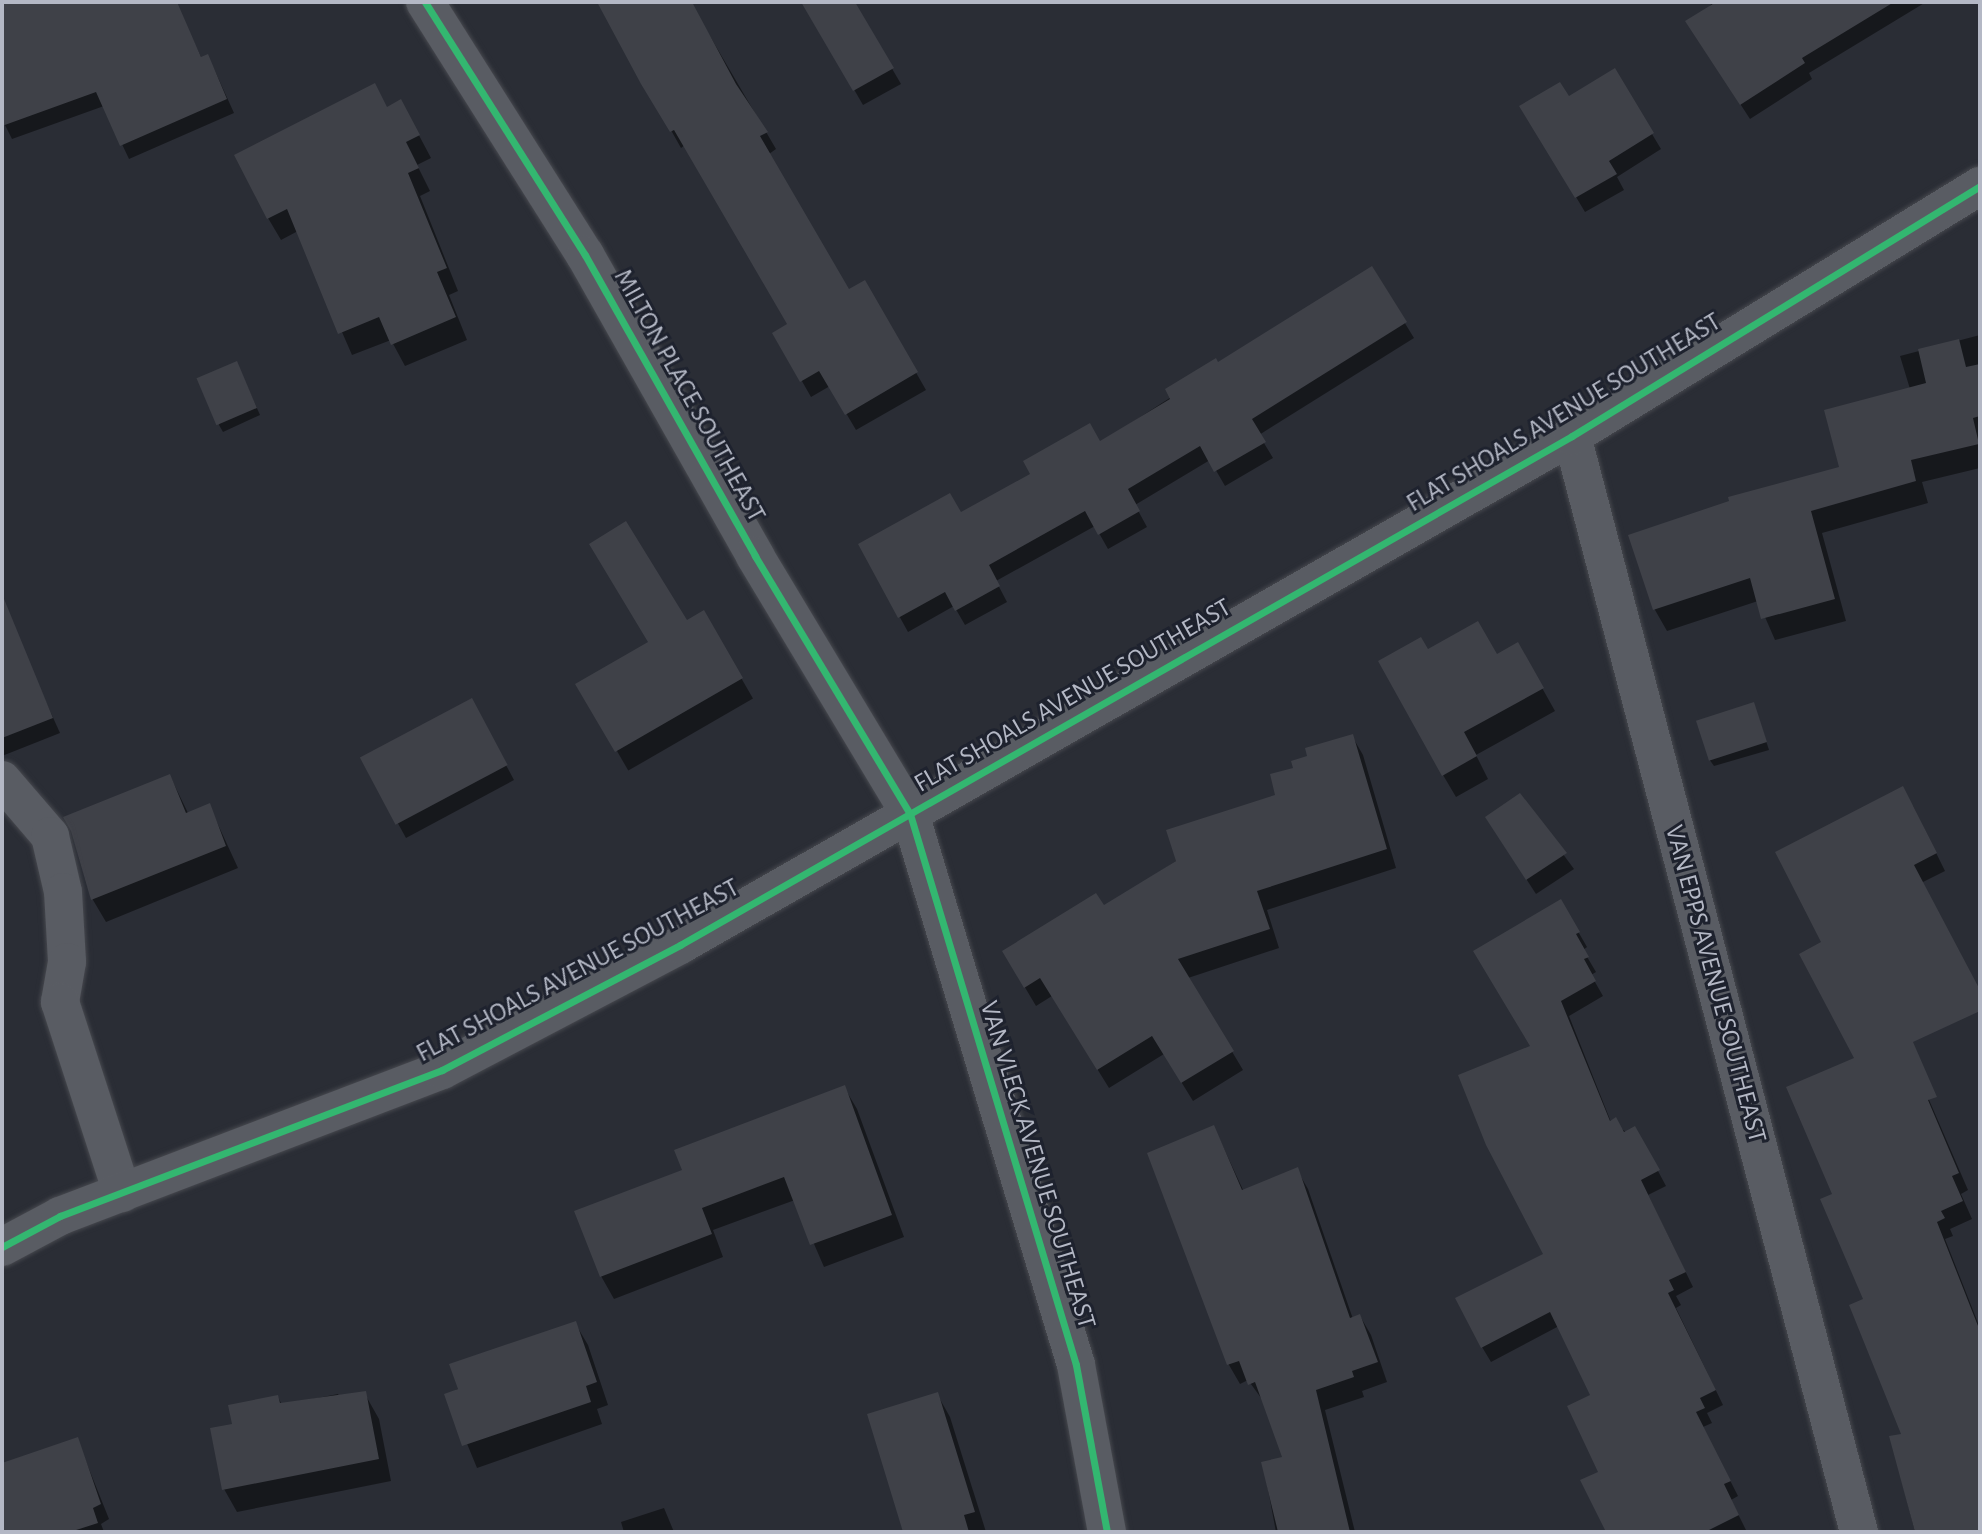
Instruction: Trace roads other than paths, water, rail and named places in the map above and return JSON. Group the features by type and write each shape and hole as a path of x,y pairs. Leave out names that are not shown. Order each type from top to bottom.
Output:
{"street":[{"name":"MILTON PLACE SOUTHEAST","path":"425,2 585,255 755,556 910,814"},
{"name":"FLAT SHOALS AVENUE SOUTHEAST","path":"2,1247 60,1216 442,1070 680,945 1572,436 1980,186"},
{"name":"VAN EPPS AVENUE SOUTHEAST","path":"1572,436 1859,1532"},
{"path":"2,780 50,836 63,892 67,962 60,1002 122,1193"},
{"name":"VAN VLECK AVENUE SOUTHEAST","path":"910,814 1076,1365 1107,1532"}]}
